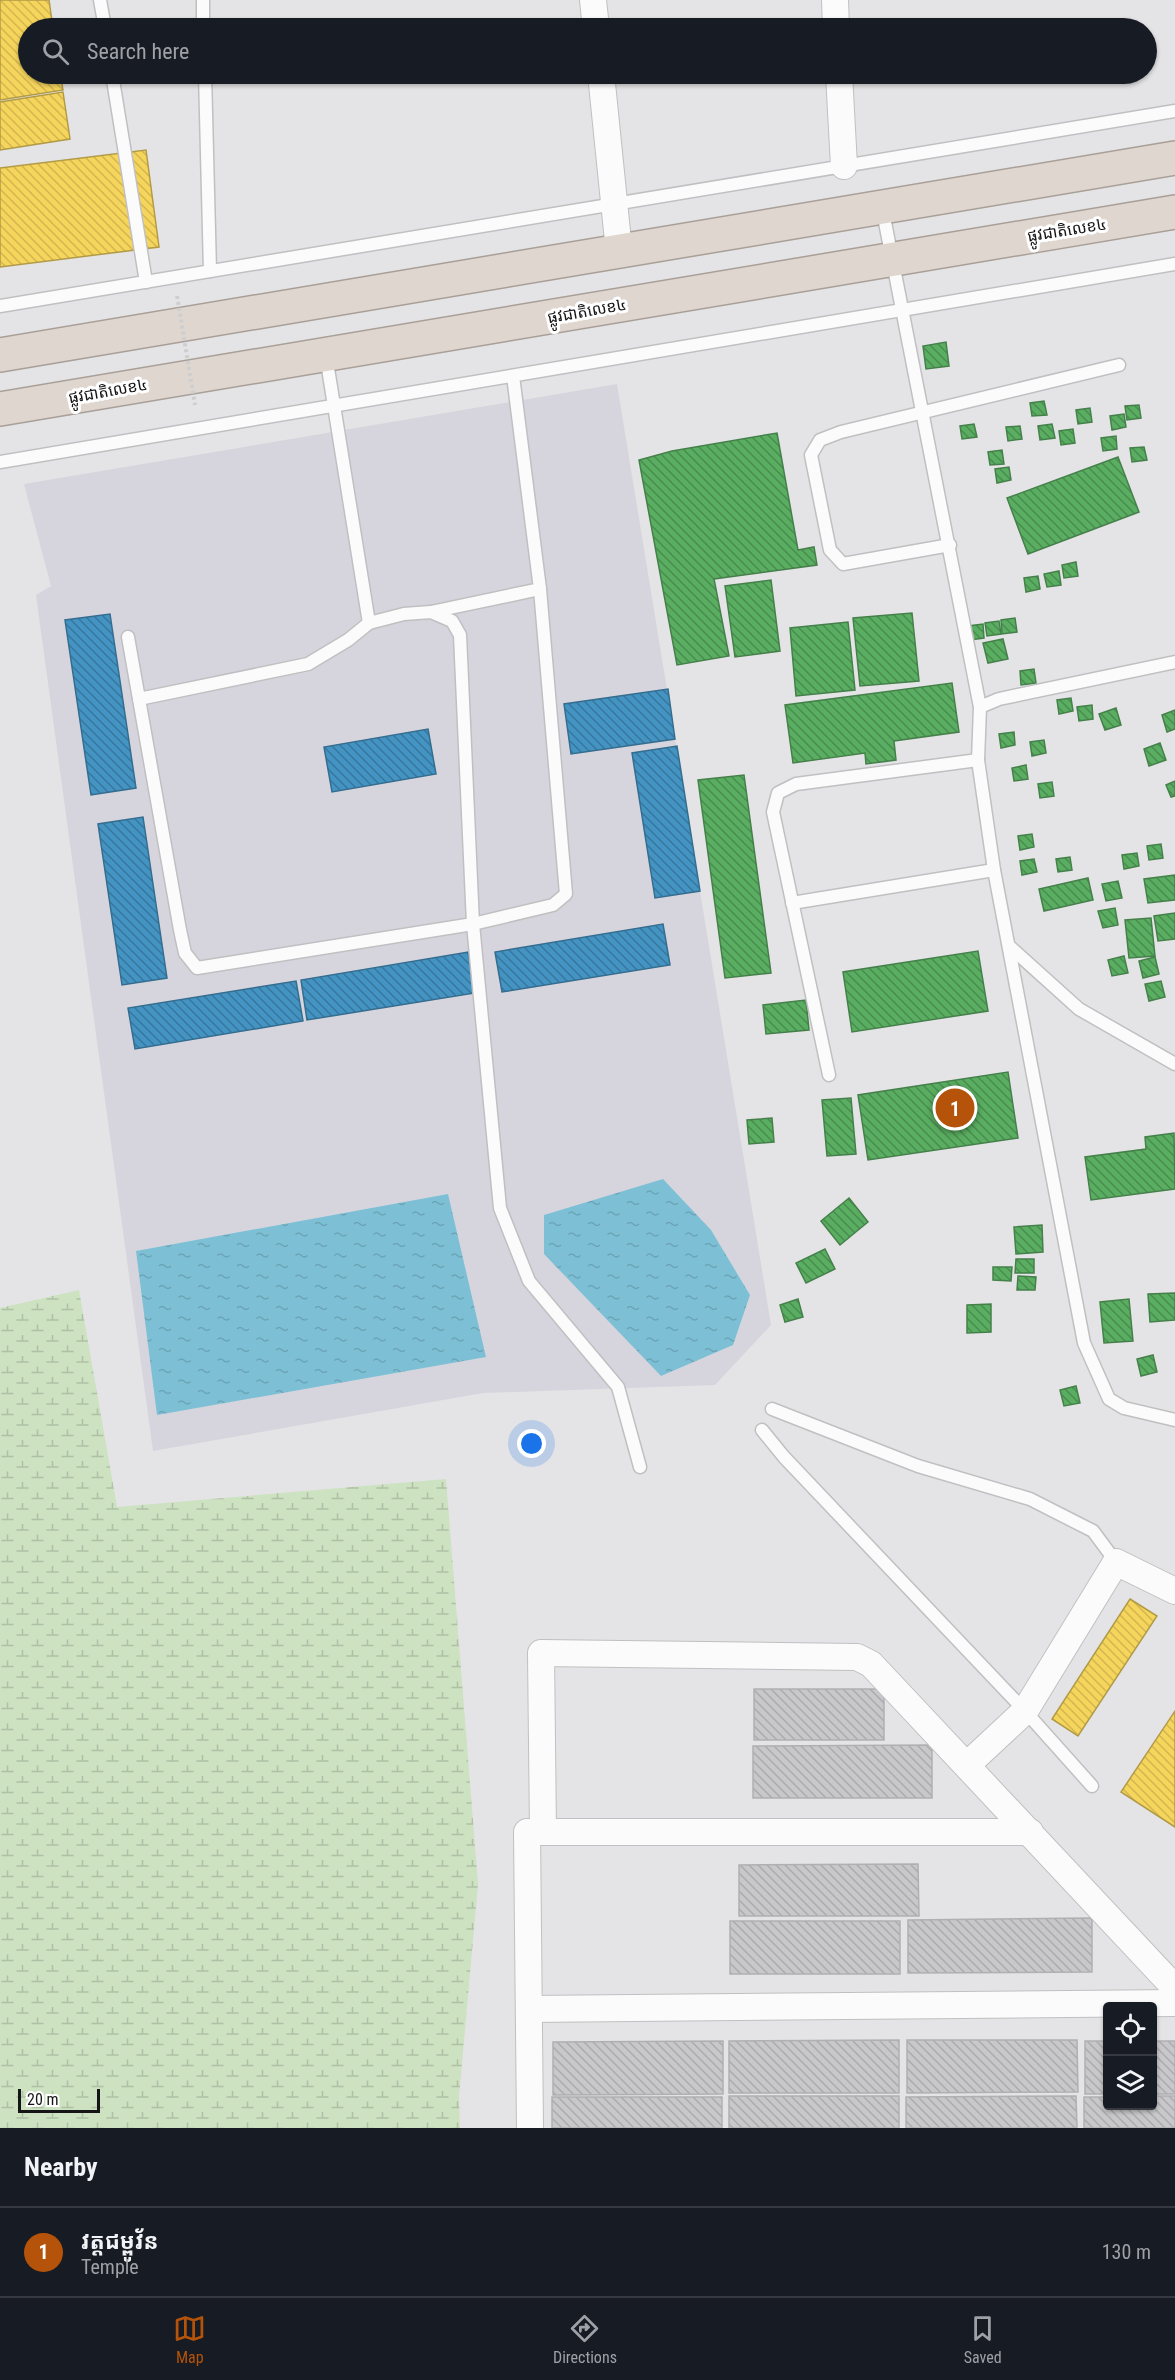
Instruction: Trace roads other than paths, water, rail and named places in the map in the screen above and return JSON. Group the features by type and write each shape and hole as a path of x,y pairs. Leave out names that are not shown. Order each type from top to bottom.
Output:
{"highway":[{"path":"0,355 1175,158"},
{"name":"ផ្លូវជាតិលេខ៤","path":"0,409 1175,212"},
{"path":"821,218 831,270"}],"street":[{"path":"593,0 595,18"},
{"path":"835,0 836,18"},
{"path":"602,84 619,251"},
{"path":"840,84 844,166"},
{"path":"967,1766 1025,1711 1116,1562 1175,1591"},
{"path":"543,1832 541,1653 857,1657 871,1664 1175,1988"},
{"path":"530,2128 527,1832 1030,1832"},
{"path":"529,2009 1175,2003"}],"lane":[{"path":"100,0 103,18"},
{"path":"203,0 203,18"},
{"path":"114,84 146,282"},
{"path":"204,84 210,272"},
{"path":"0,306 1175,111"},
{"path":"882,207 980,707 978,760 994,870 1084,1343 1109,1399 1124,1408 1175,1420"},
{"path":"0,462 1175,264"},
{"path":"326,355 369,623"},
{"path":"950,545 843,564 830,550 811,455 820,440 841,432 1119,365"},
{"path":"128,637 185,953 197,968 472,924 553,905 566,894 540,589 513,376"},
{"path":"139,699 308,664 348,640 369,623 404,614 430,612 540,589"},
{"path":"430,612 452,621 460,634 472,924 500,1209 529,1281 618,1387 640,1467"},
{"path":"980,707 999,699 1175,662"},
{"path":"829,1075 773,812 778,793 796,784 978,760"},
{"path":"792,903 994,870"},
{"path":"1009,946 1079,1009 1175,1064"},
{"path":"772,1409 918,1466 1030,1499 1093,1531 1116,1562"},
{"path":"762,1430 784,1457 1025,1711 1092,1786"}],"water":[{"path":"663,1179 711,1230 750,1295 733,1345 661,1376 544,1254 544,1215"},
{"path":"448,1194 486,1357 157,1415 136,1251"}],"place":[{"name":"វត្តជម្ពូវ័ន","path":"955,1108"}]}
